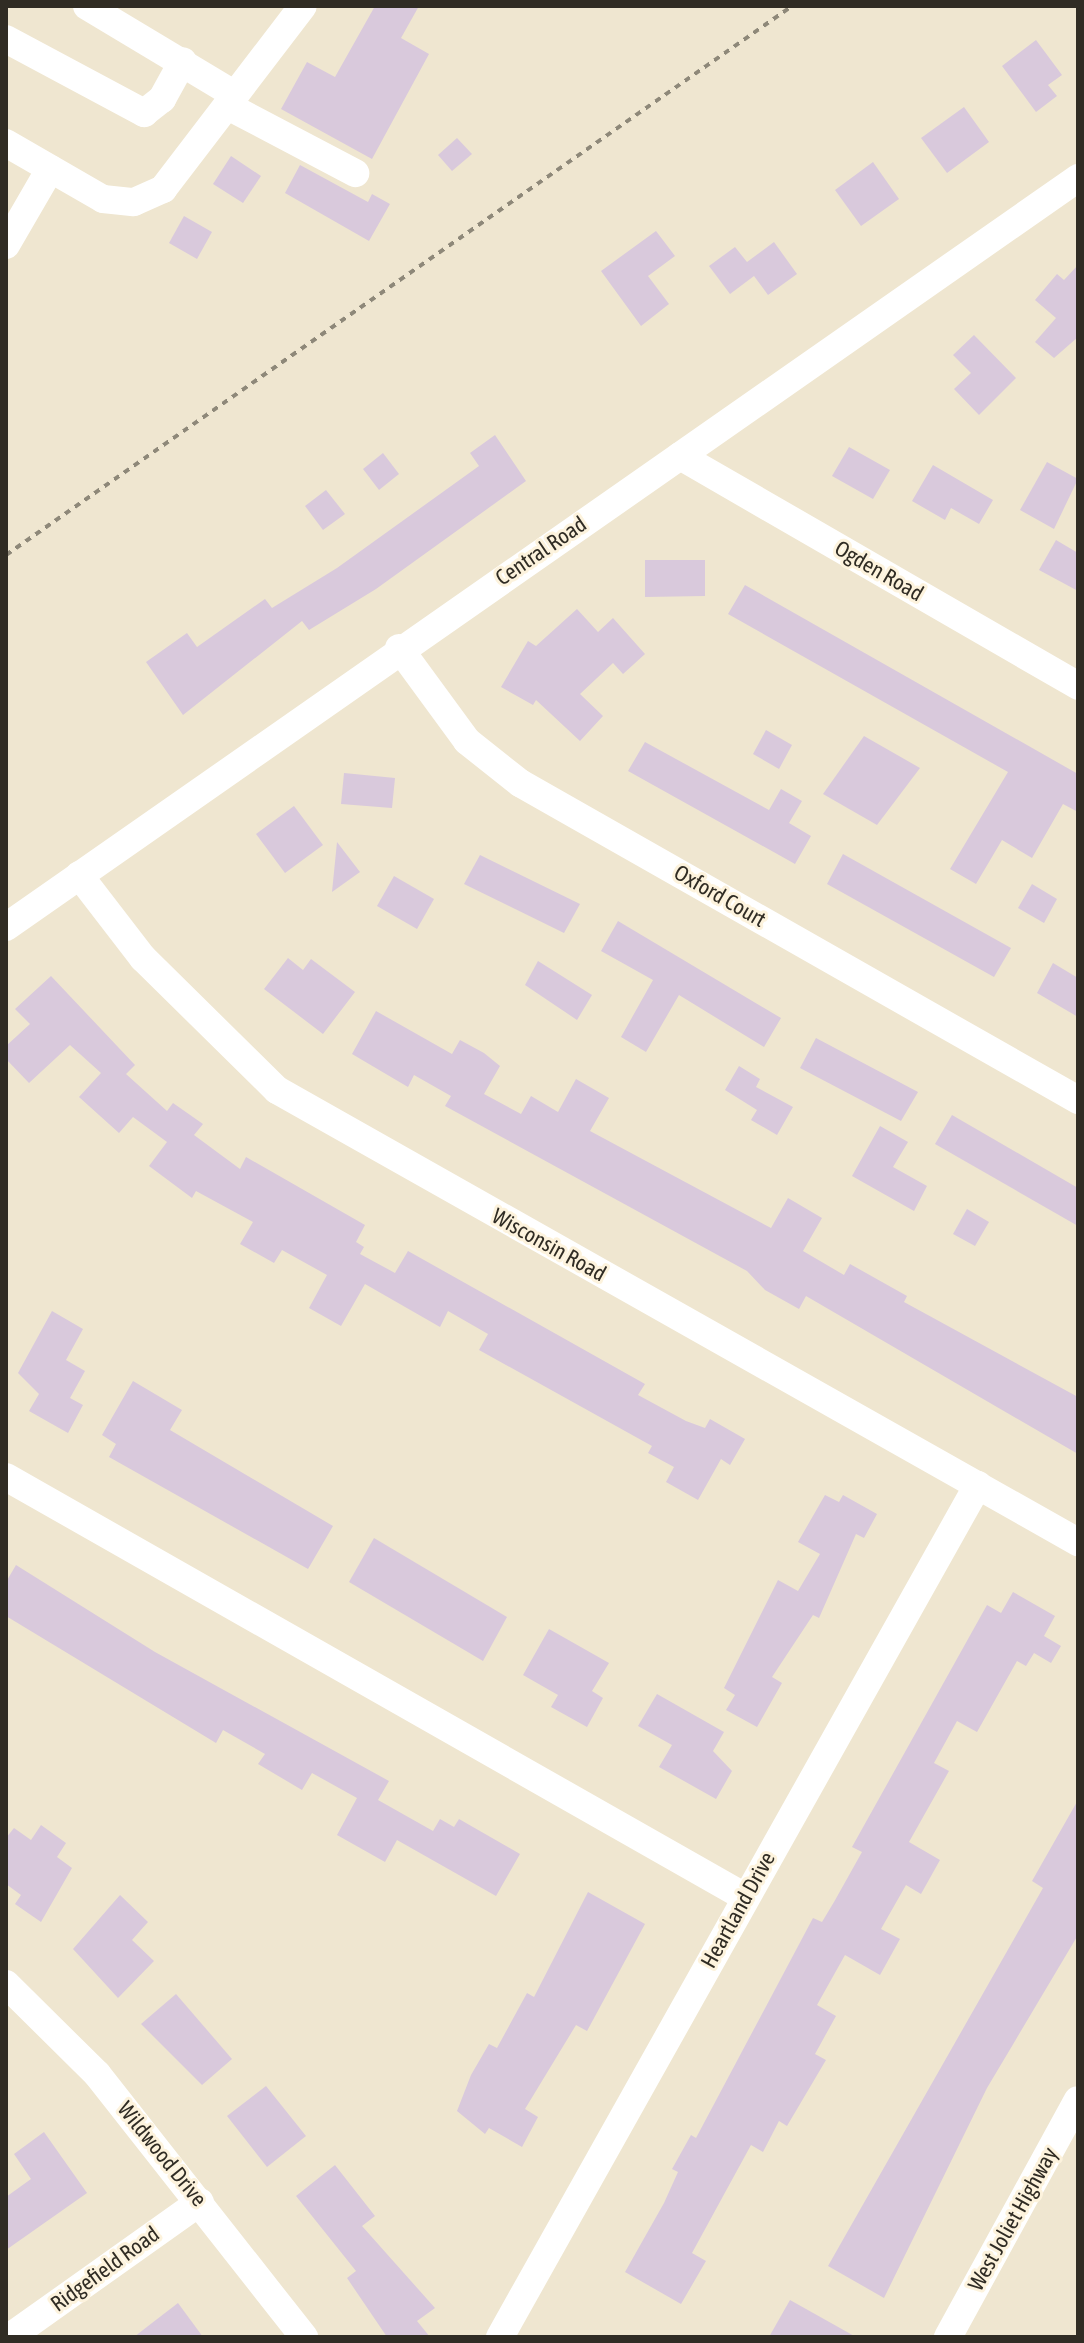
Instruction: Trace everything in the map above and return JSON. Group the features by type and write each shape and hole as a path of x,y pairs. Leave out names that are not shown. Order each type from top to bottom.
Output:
{"street":[{"path":"87,6 183,61 232,100 355,173"},
{"path":"6,143 103,199 134,202 163,189 303,6"},
{"path":"6,39 144,113 162,99 183,61"},
{"path":"6,245 50,169"},
{"name":"Central Road","path":"6,927 399,648 1078,178"},
{"name":"Ogden Road","path":"680,456 1078,686"},
{"name":"Oxford Court","path":"399,648 467,741 520,783 1078,1100"},
{"name":"Wisconsin Road","path":"79,875 143,958 277,1090 1078,1542"},
{"path":"6,1477 745,1897"},
{"name":"Heartland Drive","path":"500,2337 978,1485"},
{"name":"Wildwood Drive","path":"6,1984 97,2074 304,2337"},
{"name":"West Joliet Highway","path":"952,2336 1078,2100"},
{"name":"Ridgefield Road","path":"10,2337 200,2202"}],"path":[{"path":"6,555 792,6"}],"building":[{"path":"375,6 419,6 401,38 429,54 372,159 281,109 307,62 335,77"},
{"path":"1036,40 1062,75 1048,85 1057,96 1036,112 1002,66"},
{"path":"964,107 989,142 947,173 921,138"},
{"path":"457,138 472,154 452,171 438,155"},
{"path":"231,156 261,176 243,203 213,184"},
{"path":"873,162 899,199 861,226 835,190"},
{"path":"300,165 368,202 372,194 390,204 369,241 285,193"},
{"path":"184,216 212,232 197,259 169,243"},
{"path":"656,231 675,256 648,276 669,304 641,326 601,271"},
{"path":"774,242 797,274 768,295 754,276 730,294 709,266 735,247 747,262"},
{"path":"1078,265 1078,337 1054,358 1035,342 1056,318 1035,300 1057,274 1064,280"},
{"path":"974,335 1016,378 979,415 954,389 971,373 953,355"},
{"path":"495,435 526,481 376,589 309,630 302,621 183,715 146,662 187,633 197,647 265,599 272,608 337,568 479,466 470,453"},
{"path":"849,447 890,470 873,499 832,476"},
{"path":"383,453 399,474 379,490 363,469"},
{"path":"1047,462 1078,479 1054,529 1020,510"},
{"path":"933,465 993,500 979,524 951,508 945,520 912,501"},
{"path":"326,490 345,514 323,530 305,506"},
{"path":"1056,540 1078,553 1078,591 1039,570"},
{"path":"645,560 705,560 705,596 645,597"},
{"path":"745,585 1078,774 1078,812 1063,804 1032,858 1002,840 976,884 950,869 1008,772 728,614"},
{"path":"577,609 598,632 613,618 645,654 623,674 613,663 580,694 603,716 580,741 536,700 533,705 501,687 528,641 536,646"},
{"path":"766,730 792,745 779,769 753,754"},
{"path":"864,736 920,768 877,825 823,794"},
{"path":"645,742 769,810 781,789 802,801 789,823 811,836 795,864 628,771"},
{"path":"344,773 395,778 392,808 341,804"},
{"path":"294,806 323,845 285,873 256,834"},
{"path":"337,842 360,872 332,892"},
{"path":"843,854 1011,948 994,977 827,884"},
{"path":"480,855 580,904 564,933 464,884"},
{"path":"394,876 434,899 417,929 377,906"},
{"path":"1032,884 1057,899 1044,923 1018,908"},
{"path":"618,921 781,1018 764,1047 679,995 646,1052 621,1037 653,980 601,951"},
{"path":"288,958 303,970 311,959 355,992 323,1034 264,989"},
{"path":"538,961 592,995 577,1020 525,985"},
{"path":"1053,963 1078,978 1078,1017 1037,993"},
{"path":"51,976 135,1065 126,1074 167,1111 173,1103 203,1124 194,1135 240,1169 246,1157 365,1225 356,1242 364,1247 360,1254 395,1273 408,1251 645,1384 638,1395 686,1421 705,1428 710,1419 745,1439 730,1465 721,1459 698,1500 666,1482 674,1467 648,1453 652,1446 479,1350 488,1334 448,1311 440,1327 365,1284 341,1326 309,1308 327,1275 282,1250 274,1263 240,1244 253,1222 196,1191 192,1198 149,1166 167,1142 133,1117 119,1133 79,1097 101,1073 70,1045 29,1083 6,1059 6,1046 30,1024 15,1009"},
{"path":"376,1011 452,1054 460,1040 484,1053 500,1066 484,1094 521,1114 531,1096 558,1112 576,1079 609,1098 590,1131 771,1228 788,1198 822,1218 803,1251 844,1275 850,1264 907,1296 904,1302 1078,1397 1078,1454 806,1296 799,1309 765,1290 747,1271 445,1106 451,1096 414,1075 408,1087 352,1054"},
{"path":"816,1038 918,1092 901,1121 800,1068"},
{"path":"739,1066 760,1079 756,1087 793,1107 777,1135 751,1120 757,1110 725,1090"},
{"path":"952,1115 1078,1188 1078,1226 935,1144"},
{"path":"880,1126 908,1142 893,1167 927,1186 914,1211 852,1176"},
{"path":"967,1209 989,1222 975,1246 953,1234"},
{"path":"52,1311 83,1329 66,1360 85,1371 70,1398 83,1405 68,1433 29,1411 39,1394 18,1373"},
{"path":"133,1381 182,1410 170,1430 333,1526 308,1569 109,1457 116,1444 102,1435"},
{"path":"825,1495 839,1502 843,1495 877,1514 864,1538 856,1534 819,1618 813,1615 772,1677 782,1683 757,1727 726,1710 735,1695 724,1688 778,1580 798,1591 820,1554 798,1542"},
{"path":"374,1538 507,1617 483,1661 349,1582"},
{"path":"16,1565 155,1652 389,1781 378,1800 433,1831 440,1819 454,1827 459,1819 520,1854 496,1896 397,1840 385,1862 337,1835 357,1798 312,1773 302,1790 258,1764 265,1754 223,1730 216,1743 6,1616 6,1582"},
{"path":"1013,1592 1055,1616 1044,1636 1061,1646 1051,1663 1034,1653 1026,1666 1017,1661 977,1732 957,1721 934,1763 949,1771 909,1842 940,1860 921,1894 906,1885 881,1929 900,1939 880,1975 845,1955 817,2005 836,2016 815,2054 826,2060 787,2126 779,2121 763,2152 751,2145 692,2253 706,2261 681,2304 625,2272 664,2203 678,2172 672,2169 691,2135 696,2138 813,1918 822,1922 862,1852 852,1847 987,1605 1001,1613"},
{"path":"549,1629 609,1663 592,1691 603,1698 587,1727 551,1707 558,1695 523,1675"},
{"path":"657,1694 724,1732 713,1751 732,1771 716,1799 659,1767 672,1745 638,1726"},
{"path":"1078,1800 1078,1935 987,2088 884,2298 828,2266 1043,1888 1032,1881"},
{"path":"41,1825 66,1843 57,1857 72,1868 41,1922 15,1904 21,1895 6,1884 6,1838 14,1828 31,1840"},
{"path":"588,1892 645,1924 587,2031 576,2025 525,2109 538,2117 522,2147 489,2128 485,2134 457,2111 471,2075 489,2044 497,2048 527,1993 534,1997"},
{"path":"120,1895 148,1922 132,1940 154,1961 118,1998 73,1949"},
{"path":"176,1994 232,2059 202,2085 141,2024"},
{"path":"266,2086 306,2136 267,2167 227,2116"},
{"path":"44,2132 87,2193 6,2250 6,2197 31,2179 14,2154"},
{"path":"335,2165 375,2216 362,2226 435,2308 417,2321 430,2337 387,2337 347,2278 356,2271 296,2196"},
{"path":"790,2300 856,2337 769,2337"},
{"path":"178,2303 203,2337 134,2337 152,2323"}]}
